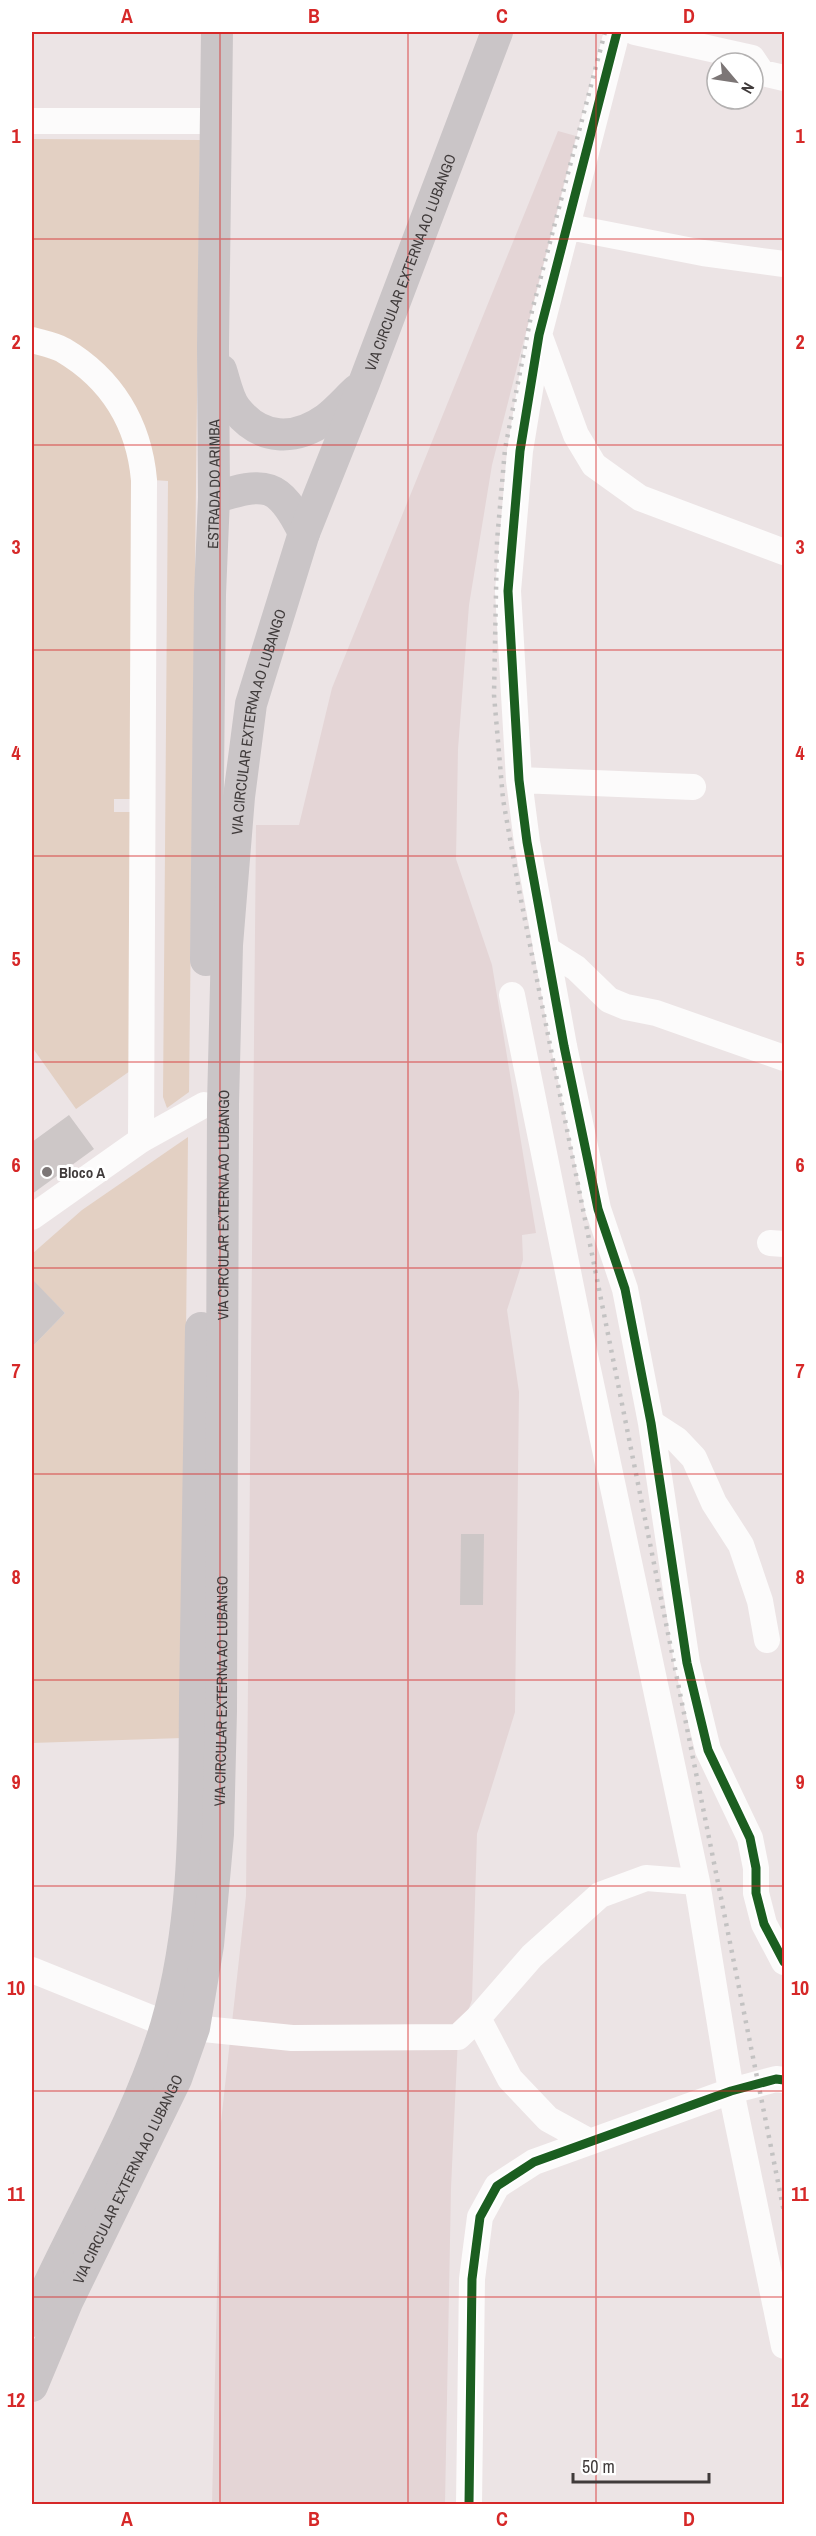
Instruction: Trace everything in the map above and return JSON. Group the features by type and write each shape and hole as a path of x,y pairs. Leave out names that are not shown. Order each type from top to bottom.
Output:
{"main road":[{"name":"ESTRADA DO ARIMBA","path":"207,938 210,594 214,498 213,346 217,32"},
{"name":"VIA CIRCULAR EXTERNA AO LUBANGO","path":"32,2321 81,2218 120,2146 153,2066 180,2026 208,1945 218,1834 221,1700 223,1104 227,945 239,796 251,704 304,533 364,383 497,32"},
{"path":"213,346 235,408 253,426 275,436 298,433 326,419 364,383"},
{"path":"214,498 248,487 271,490 292,507 304,533"},
{"name":"VIA CIRCULAR EXTERNA AO LUBANGO","path":"32,2386 67,2302 176,2079 193,1855 207,938"}],"street":[{"path":"617,32 539,335 520,451 508,591 519,780 527,842 546,949 598,1209 626,1289 651,1423 687,1663 708,1750 750,1838 756,1868 756,1893 764,1924 784,1962"},
{"path":"635,32 752,58 762,72 784,78"},
{"path":"32,121 215,121"},
{"path":"568,227 703,254 784,264"},
{"path":"539,335 576,435 594,465 640,498 784,552"},
{"path":"32,340 61,349 94,373 117,400 131,425 142,453 144,504 141,1140"},
{"path":"519,780 693,788"},
{"path":"546,949 576,968 609,1000 626,1007 656,1013 784,1058"},
{"path":"512,995 583,1346 697,1882 731,2091 784,2346"},
{"path":"32,1217 141,1140 204,1105"},
{"path":"651,1423 676,1440 694,1458 714,1503 741,1545 760,1601 767,1640"},
{"path":"32,1970 180,2026 292,2038 458,2037 478,2018 532,1956 600,1895 646,1878 697,1882"},
{"path":"478,2018 510,2079 548,2119 590,2142"},
{"path":"469,2505 472,2279 480,2217 497,2186 534,2162 731,2091 776,2079 784,2080"}],"shaded area":[{"path":"558,131 576,136 492,465 469,605 458,749 456,859 492,965 536,1233 522,1235 523,1260 507,1310 519,1392 515,1712 477,1834 472,2000 458,2037 451,2188 445,2504 212,2504 221,2122 246,1896 256,825 299,825 332,688"},
{"path":"32,139 200,140 189,1092 167,1108 163,1097 168,481 153,480 139,421 32,332"},
{"path":"32,347 61,357 104,397 137,469 131,799 114,799 114,812 130,812 130,1071 76,1109 32,1047"},
{"path":"188,1137 182,1738 32,1743 32,1347 65,1313 32,1280 32,1254 82,1210"}],"building":[{"name":"Bloco A","path":"69,1115 94,1149 32,1194 32,1142"},
{"path":"32,1279 65,1313 32,1347"},
{"path":"461,1534 484,1534 483,1605 460,1605"}],"railway":[{"path":"605,32 532,311 505,449 497,541 494,695 503,799 519,890 784,2212"}],"cycle path":[{"path":"617,32 539,335 520,451 508,591 519,780 527,842 564,1046 598,1209 625,1289 651,1423 687,1663 708,1750 750,1838 756,1868 756,1893 764,1924 784,1962"},
{"path":"469,2504 472,2279 480,2217 497,2186 534,2162 731,2091 776,2079 784,2080"}],"place":[{"name":"Bloco A","path":"47,1172"}]}
